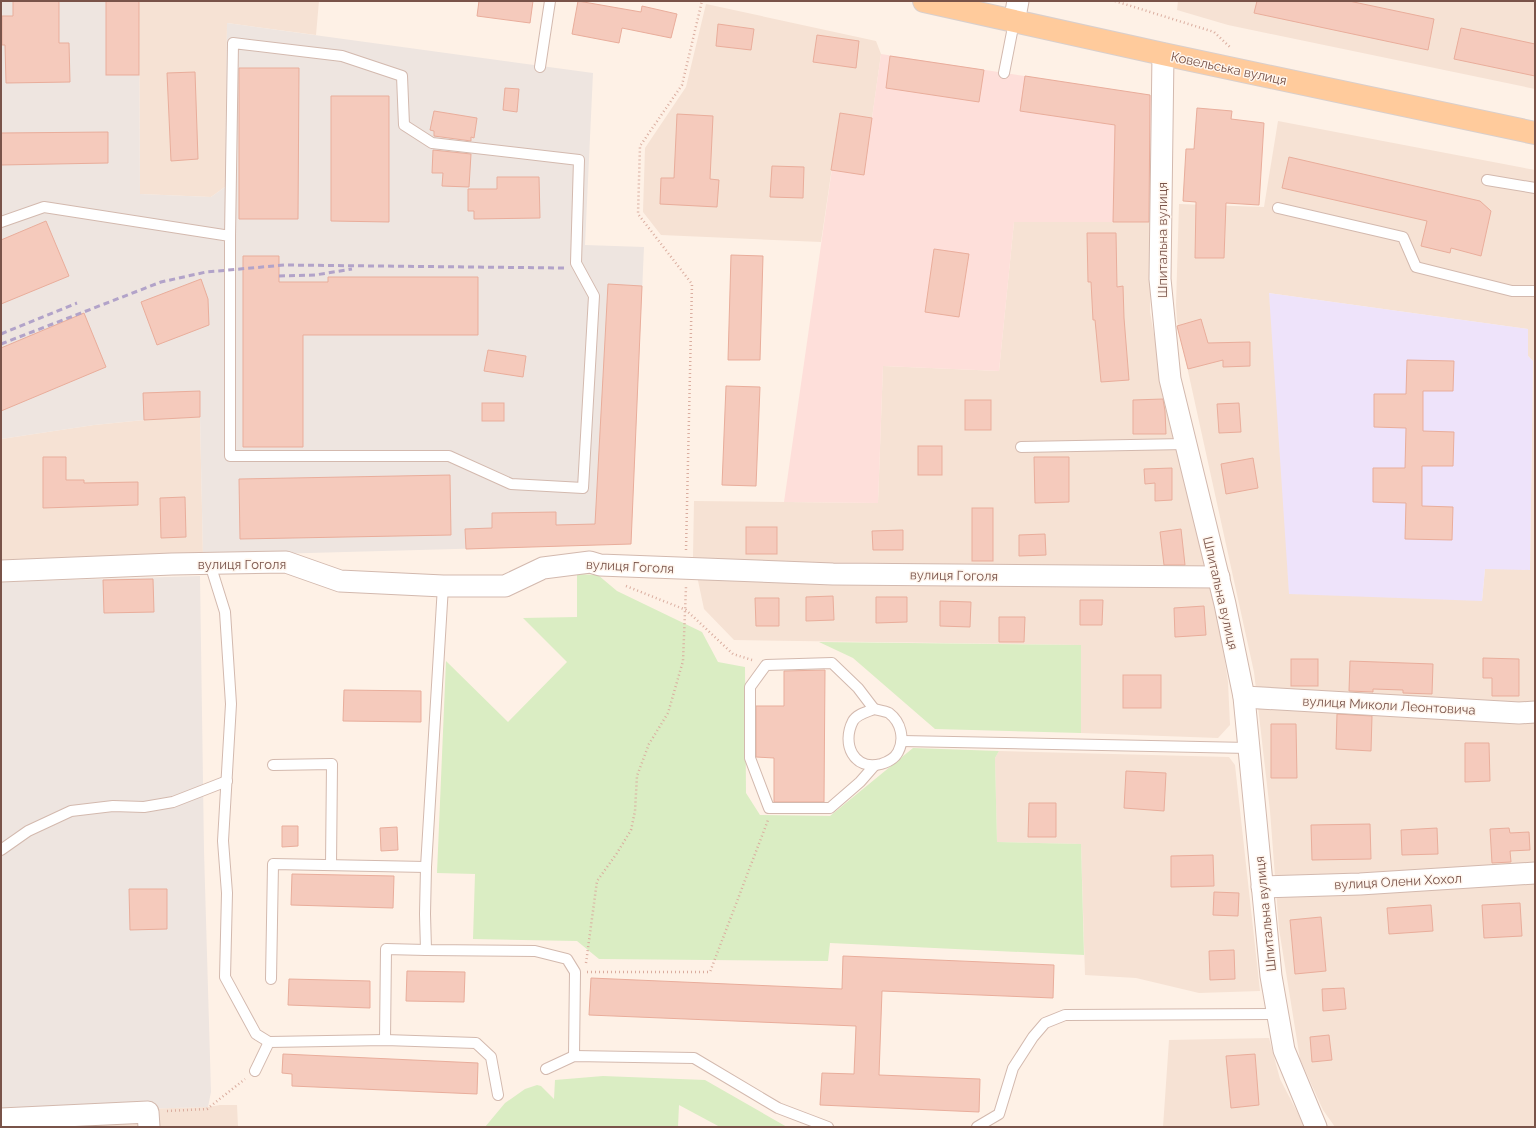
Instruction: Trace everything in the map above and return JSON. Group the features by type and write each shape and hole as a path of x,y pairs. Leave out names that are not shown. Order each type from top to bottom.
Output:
{"main road":[{"name":"Ковельська вулиця","path":"924,1 1016,11 1163,54 1535,133"}],"street":[{"name":"Шпитальна вулиця","path":"1163,54 1160,279 1170,379 1219,577 1244,697 1271,976 1284,1050 1316,1127"},
{"name":"вулиця Гоголя","path":"1,571 286,562 340,581 443,586 505,586 544,568 590,562 600,565 833,574 1219,577"},
{"name":"вулиця Миколи Леонтовича","path":"1244,697 1511,712 1535,712"},
{"name":"вулиця Олени Хохол","path":"1262,887 1360,884 1535,873"},
{"path":"1,1119 149,1120"}],"lane":[{"path":"540,67 550,1"},
{"path":"1004,73 1016,11"},
{"path":"233,43 342,56 402,76 404,125 432,143 579,160 576,263 594,296 584,488 511,484 449,456 230,456 230,236 233,43"},
{"path":"1487,180 1535,188"},
{"path":"1,222 44,207 230,236"},
{"path":"1278,208 1403,237 1416,267 1512,291 1535,292"},
{"path":"1021,446 1186,444"},
{"path":"210,564 225,612 231,704 223,841 227,893 225,977 256,1034 269,1042 385,1040 476,1043 491,1057 498,1095"},
{"path":"426,950 426,867 443,586"},
{"path":"874,709 858,688 832,663 766,665 750,687 750,758 769,808 830,808 860,782 874,766"},
{"path":"874,709 888,713 898,723 902,741 898,752 893,758 874,766 865,764 855,758 850,751 850,734 854,720 861,713 874,709"},
{"path":"902,741 1249,748"},
{"path":"273,765 332,764 331,865"},
{"path":"1,850 28,831 71,811 113,806 144,807 173,802 227,781"},
{"path":"271,979 273,864 426,867"},
{"path":"385,1040 386,949 535,952 567,958 580,972 574,1056"},
{"path":"977,1127 999,1114 1013,1068 1033,1037 1046,1023 1065,1015 1277,1014"},
{"path":"255,1071 269,1042"},
{"path":"546,1070 574,1056 694,1058 778,1108 828,1127"}],"path":[{"path":"702,1 682,85 640,146 638,214 692,284 684,661 668,713 649,744 637,776 635,811 631,830 597,881 580,972 710,972 772,808"},
{"path":"1115,1 1214,32 1231,48 1236,49"},
{"path":"624,585 686,610 733,654 766,665"},
{"path":"149,1120 208,1110 255,1071"}],"shaded area":[{"path":"1,1 139,1 140,194 211,197 225,187 227,23 593,73 585,245 644,247 631,544 203,556 200,417 144,420 94,425 1,439"},
{"path":"139,1 319,1 316,35 227,23 225,187 211,197 140,194"},
{"path":"1178,1 1535,1 1535,89 1228,25 1177,10"},
{"path":"706,4 876,41 881,54 872,118 840,113 821,242 661,235 643,212 645,148 686,87"},
{"path":"881,54 1155,96 1151,222 1014,222 999,371 883,366 878,503 784,502 840,113 872,118"},
{"path":"1278,121 1535,170 1535,1127 1335,1127 1323,1110 1300,1059 1279,929 1270,811 1254,672 1177,321 1176,305 1179,204 1264,207","holes":["1269,293 1528,329 1528,356 1533,361 1530,569 1485,569 1482,601"]},
{"path":"1014,222 1151,222 1150,312 1160,368 1215,595 1228,682 1230,725 1218,738 1081,733 1080,645 734,640 704,609 693,557 694,501 878,503 883,366 999,371"},
{"path":"1269,293 1528,329 1528,356 1533,361 1530,570 1485,569 1482,601 1289,594"},
{"path":"200,417 203,556 1,562 1,439 94,425 144,420"},
{"path":"200,576 204,851 211,1092 208,1107 1,1113 1,582"},
{"path":"999,751 1229,757 1235,765 1260,991 1199,993 1136,978 1085,975 1081,844 997,842 995,758"},
{"path":"1269,1038 1280,1079 1305,1127 1163,1127 1169,1040"},
{"path":"237,1105 238,1127 1,1127 1,1113 208,1107"}],"green space":[{"path":"577,574 598,575 617,591 702,632 718,662 745,667 746,793 760,815 830,816 913,748 999,751 995,758 997,842 1081,844 1084,955 830,943 828,961 599,959 577,941 473,939 475,874 437,873 446,661 508,722 567,662 523,618 577,617"},
{"path":"819,642 1081,645 1081,733 935,729 853,658"},
{"path":"603,1076 705,1080 787,1127 720,1127 679,1105 678,1127 485,1127 505,1103 525,1089 537,1085 541,1086 554,1099 555,1080"}],"building":[{"path":"13,1 59,1 59,43 69,43 70,82 6,83 5,45 2,45 2,16 13,16"},
{"path":"106,1 139,1 139,75 106,75"},
{"path":"479,1 533,1 530,23 477,16"},
{"path":"578,1 641,12 642,6 677,14 671,38 622,28 619,43 572,34"},
{"path":"1257,1 1349,1 1434,19 1428,50 1254,13"},
{"path":"718,24 754,29 751,50 716,46"},
{"path":"1461,28 1535,44 1535,76 1454,59"},
{"path":"817,35 859,41 856,68 813,62"},
{"path":"890,56 984,70 979,102 886,88"},
{"path":"239,68 299,68 298,219 239,219"},
{"path":"195,72 198,159 171,161 167,73"},
{"path":"1025,76 1150,95 1149,222 1113,222 1115,125 1020,111"},
{"path":"505,88 519,89 517,112 503,110"},
{"path":"331,96 389,96 389,222 331,221"},
{"path":"1197,108 1232,111 1231,119 1264,123 1259,205 1226,203 1224,258 1195,258 1196,202 1183,201 1186,149 1194,149"},
{"path":"434,111 477,118 474,138 471,137 471,141 434,136 434,131 430,130"},
{"path":"840,113 872,118 864,175 831,170"},
{"path":"677,114 713,116 710,179 719,180 717,207 660,204 661,178 674,178"},
{"path":"108,132 108,163 1,165 1,133"},
{"path":"433,150 471,154 469,187 442,186 443,173 432,173"},
{"path":"1289,157 1480,201 1491,211 1481,256 1451,248 1450,253 1421,246 1427,221 1282,188"},
{"path":"772,166 804,167 803,198 770,197"},
{"path":"497,177 539,177 540,218 474,219 474,211 468,211 468,189 497,189"},
{"path":"46,221 69,276 1,304 1,240"},
{"path":"1087,233 1116,233 1117,287 1123,286 1129,380 1101,382 1095,320 1093,320 1091,282 1088,282"},
{"path":"934,249 969,254 959,317 925,312"},
{"path":"731,255 763,256 760,360 728,360"},
{"path":"243,256 279,256 279,282 328,282 328,277 478,277 478,335 303,335 303,447 243,447"},
{"path":"201,279 208,299 209,325 157,345 141,302"},
{"path":"608,284 642,286 631,544 466,549 465,529 492,528 492,513 556,512 556,525 595,524"},
{"path":"84,313 106,367 1,411 1,348"},
{"path":"1201,319 1208,343 1250,342 1250,366 1223,367 1223,360 1188,369 1177,326"},
{"path":"488,350 526,356 523,377 484,371"},
{"path":"1407,360 1454,361 1453,391 1423,391 1423,431 1454,432 1453,466 1422,466 1422,506 1453,507 1452,540 1405,539 1406,503 1373,502 1373,468 1405,468 1406,428 1374,427 1374,394 1406,394"},
{"path":"726,386 760,387 756,486 722,485"},
{"path":"200,391 200,417 144,420 143,393"},
{"path":"1163,399 1166,434 1133,434 1133,400"},
{"path":"965,400 991,400 991,430 965,430"},
{"path":"482,403 504,403 504,421 482,421"},
{"path":"1239,403 1241,432 1219,433 1217,404"},
{"path":"918,446 942,446 942,475 918,475"},
{"path":"43,457 66,457 66,480 84,480 84,483 138,482 138,505 43,508"},
{"path":"1034,457 1069,457 1069,502 1035,503"},
{"path":"1253,458 1258,488 1226,494 1221,464"},
{"path":"1172,468 1172,500 1155,501 1155,483 1145,484 1144,469"},
{"path":"450,475 451,535 240,539 239,479"},
{"path":"185,497 186,537 161,538 160,498"},
{"path":"972,508 993,508 993,561 972,561"},
{"path":"746,527 777,527 777,554 746,554"},
{"path":"1181,529 1185,565 1164,565 1160,532"},
{"path":"903,530 903,550 873,550 872,531"},
{"path":"1045,534 1046,555 1019,556 1019,535"},
{"path":"153,579 154,612 104,613 103,580"},
{"path":"833,596 834,620 806,621 806,597"},
{"path":"876,597 907,597 907,622 876,623"},
{"path":"755,598 779,598 779,626 756,626"},
{"path":"1080,600 1103,600 1102,625 1080,625"},
{"path":"940,601 971,602 970,627 940,626"},
{"path":"1204,606 1206,635 1175,637 1174,608"},
{"path":"999,617 1025,617 1024,642 999,642"},
{"path":"1483,658 1519,659 1519,696 1492,696 1492,678 1483,678"},
{"path":"1291,659 1318,659 1318,686 1291,686"},
{"path":"1350,661 1433,664 1432,694 1403,693 1403,690 1373,689 1373,692 1349,691"},
{"path":"825,670 824,802 774,802 774,758 756,757 756,706 784,706 784,671"},
{"path":"1123,675 1161,675 1161,708 1123,708"},
{"path":"344,690 421,691 421,722 343,721"},
{"path":"1337,714 1372,716 1371,751 1336,749"},
{"path":"1271,724 1296,724 1297,778 1271,778"},
{"path":"1465,743 1489,743 1490,781 1465,782"},
{"path":"1126,771 1166,773 1164,811 1124,808"},
{"path":"1029,803 1056,803 1056,837 1028,837"},
{"path":"1370,824 1371,859 1312,860 1311,825"},
{"path":"282,826 298,826 298,846 282,847"},
{"path":"397,827 398,850 381,851 380,828"},
{"path":"1437,828 1438,854 1402,855 1401,830"},
{"path":"1509,828 1510,833 1529,832 1530,850 1510,851 1511,862 1492,863 1490,829"},
{"path":"1213,855 1214,886 1171,887 1171,856"},
{"path":"292,874 394,876 393,908 291,905"},
{"path":"129,889 167,889 167,929 130,930"},
{"path":"1214,892 1239,893 1238,916 1213,915"},
{"path":"1520,903 1522,936 1484,938 1482,905"},
{"path":"1431,905 1433,931 1389,934 1387,908"},
{"path":"1321,917 1326,971 1295,974 1290,920"},
{"path":"1234,950 1235,979 1210,980 1209,951"},
{"path":"843,956 1054,965 1053,998 882,991 879,1075 980,1079 979,1112 820,1105 822,1073 854,1074 856,1026 589,1015 591,978 842,989"},
{"path":"407,971 465,972 464,1002 406,1001"},
{"path":"289,979 370,981 370,1008 288,1005"},
{"path":"1344,988 1346,1009 1323,1011 1322,989"},
{"path":"1329,1035 1332,1060 1312,1062 1310,1037"},
{"path":"283,1054 478,1063 477,1094 292,1086 292,1074 282,1073"},
{"path":"1255,1054 1259,1105 1231,1108 1226,1056"}],"railway":[{"path":"1,344 161,282 206,272 285,265 564,268"},
{"path":"279,276 315,275 352,269"},
{"path":"1,334 77,303"}]}
